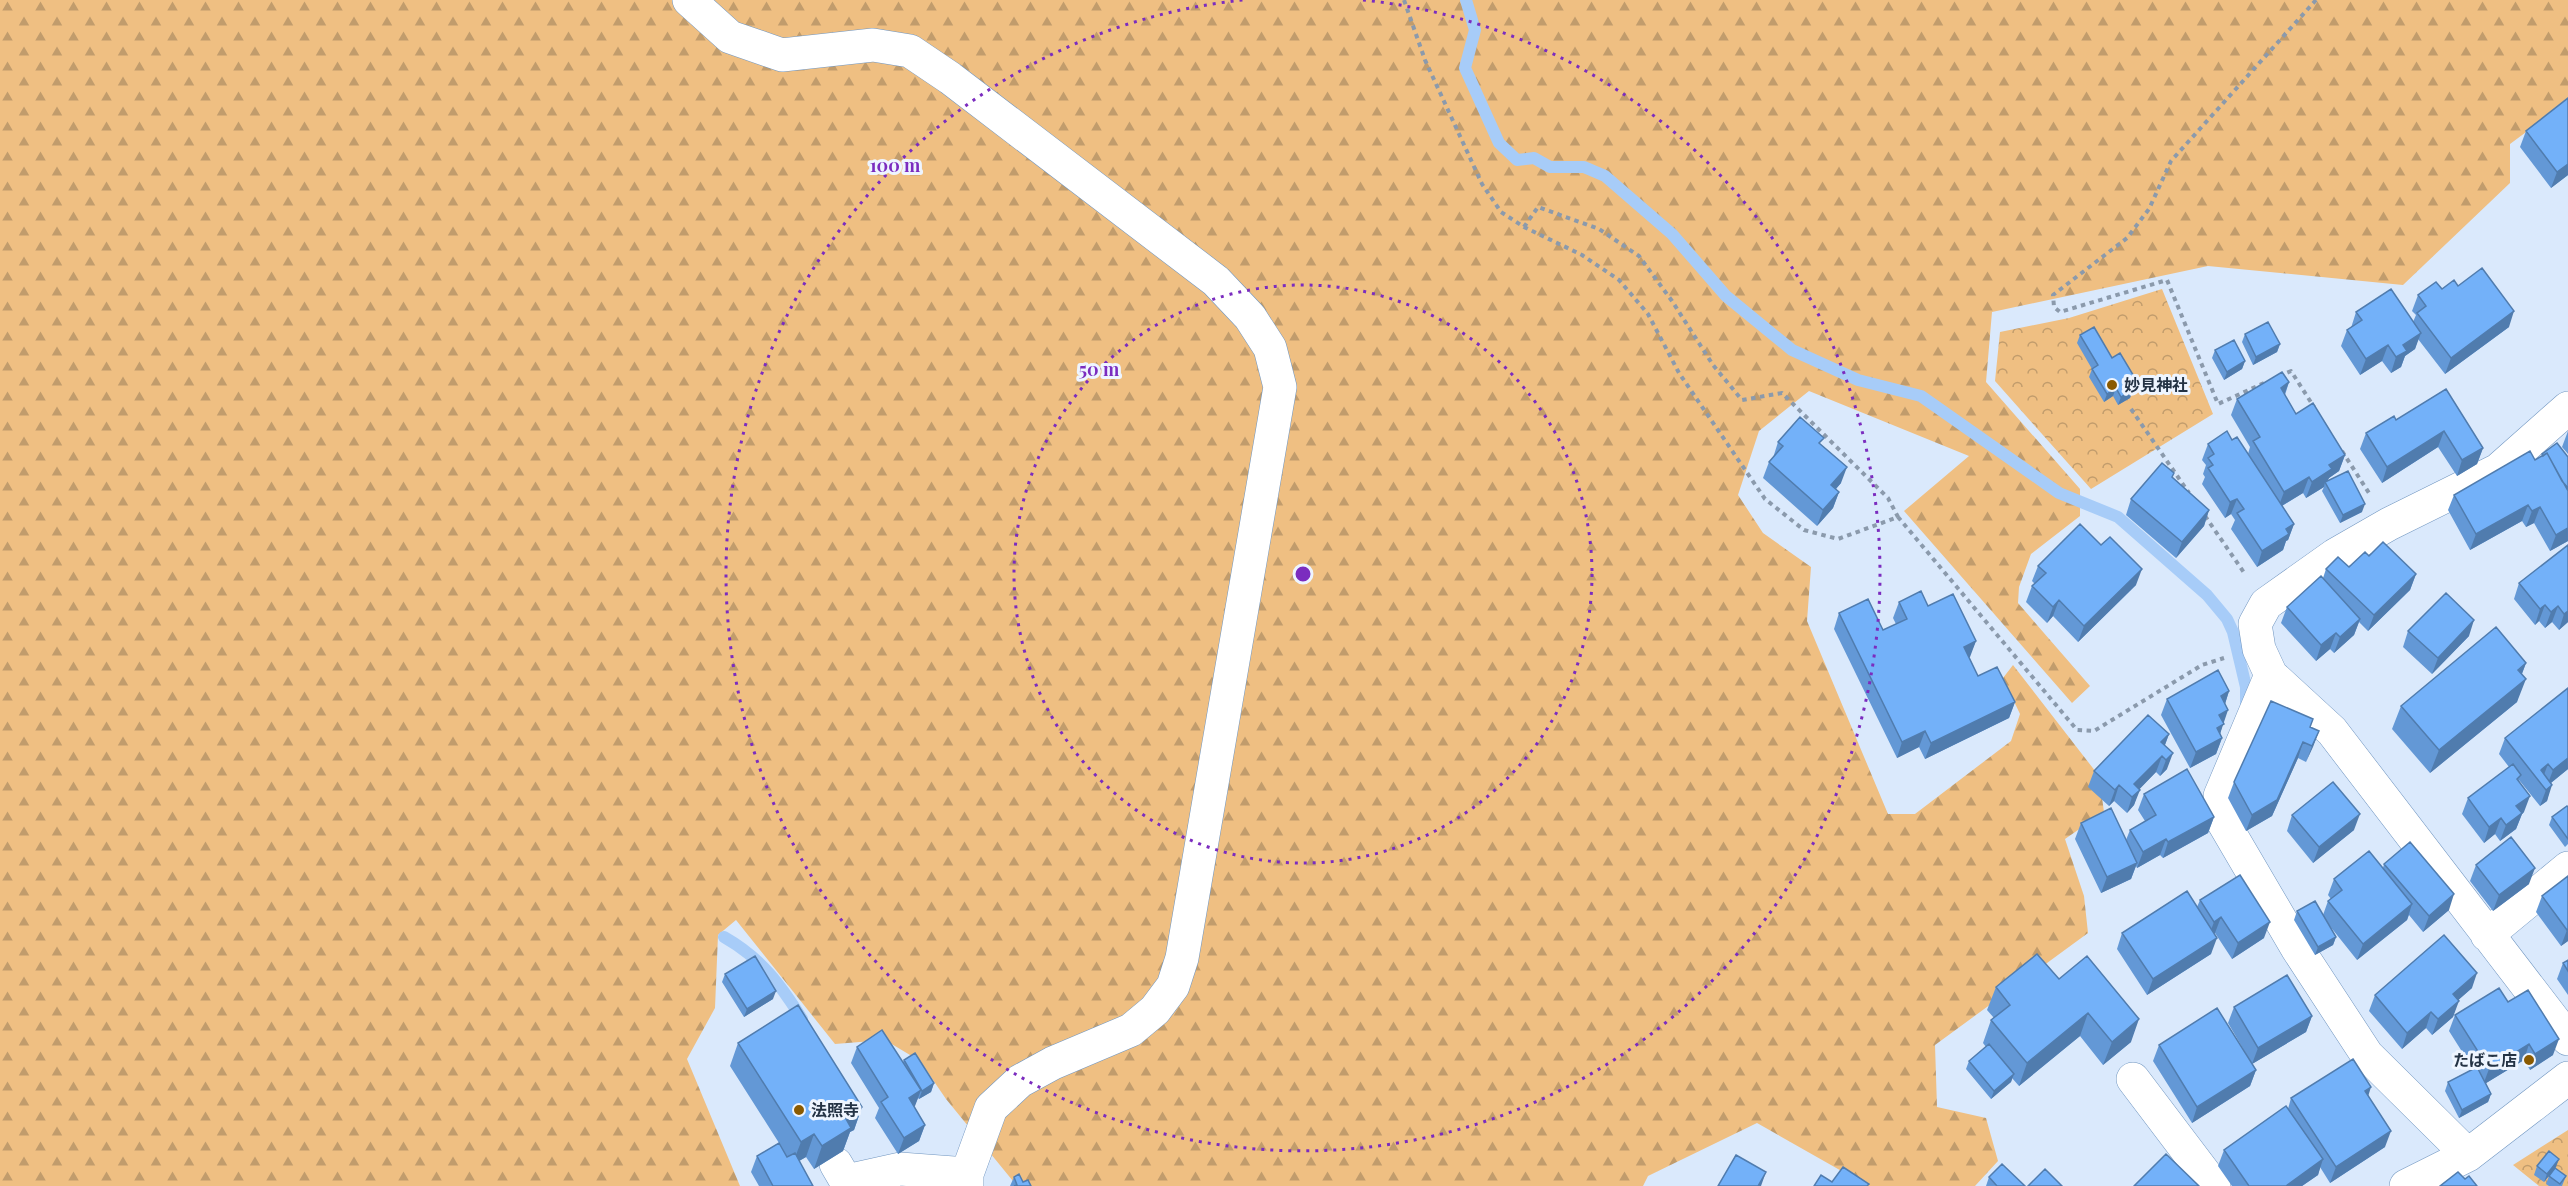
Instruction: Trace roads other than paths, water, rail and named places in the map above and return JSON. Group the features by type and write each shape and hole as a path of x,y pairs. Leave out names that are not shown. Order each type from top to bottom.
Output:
{"street":[{"path":"688,0 730,37 782,56 873,45 910,51 950,78 1216,281 1250,317 1270,348 1280,387 1184,947 1173,986 1155,1010 1131,1029 1053,1063 1020,1081 992,1108 967,1180 900,1169 846,1180 836,1164"},
{"path":"2568,408 2498,470 2389,524 2335,555 2266,604 2255,624 2259,649 2271,675 2332,731 2568,1039"},
{"path":"2271,675 2220,796 2222,820 2297,948 2367,1055 2468,1155"},
{"path":"2487,935 2568,868"},
{"path":"2406,1186 2468,1155 2568,1078"},
{"path":"2133,1079 2214,1186"}],"waterway":[{"path":"1466,0 1475,30 1465,68 1499,143 1517,160 1534,158 1550,167 1584,167 1605,176 1672,234 1726,296 1792,350 1858,380 1921,396 2059,493 2118,517 2207,595 2227,619 2233,632 2246,687 2246,706"},
{"path":"724,937 749,954 769,973 802,1019"}],"place":[{"name":"妙見神社","path":"2112,385"},
{"name":"たばこ店","path":"2529,1060"},
{"name":"法照寺","path":"799,1110"}]}
